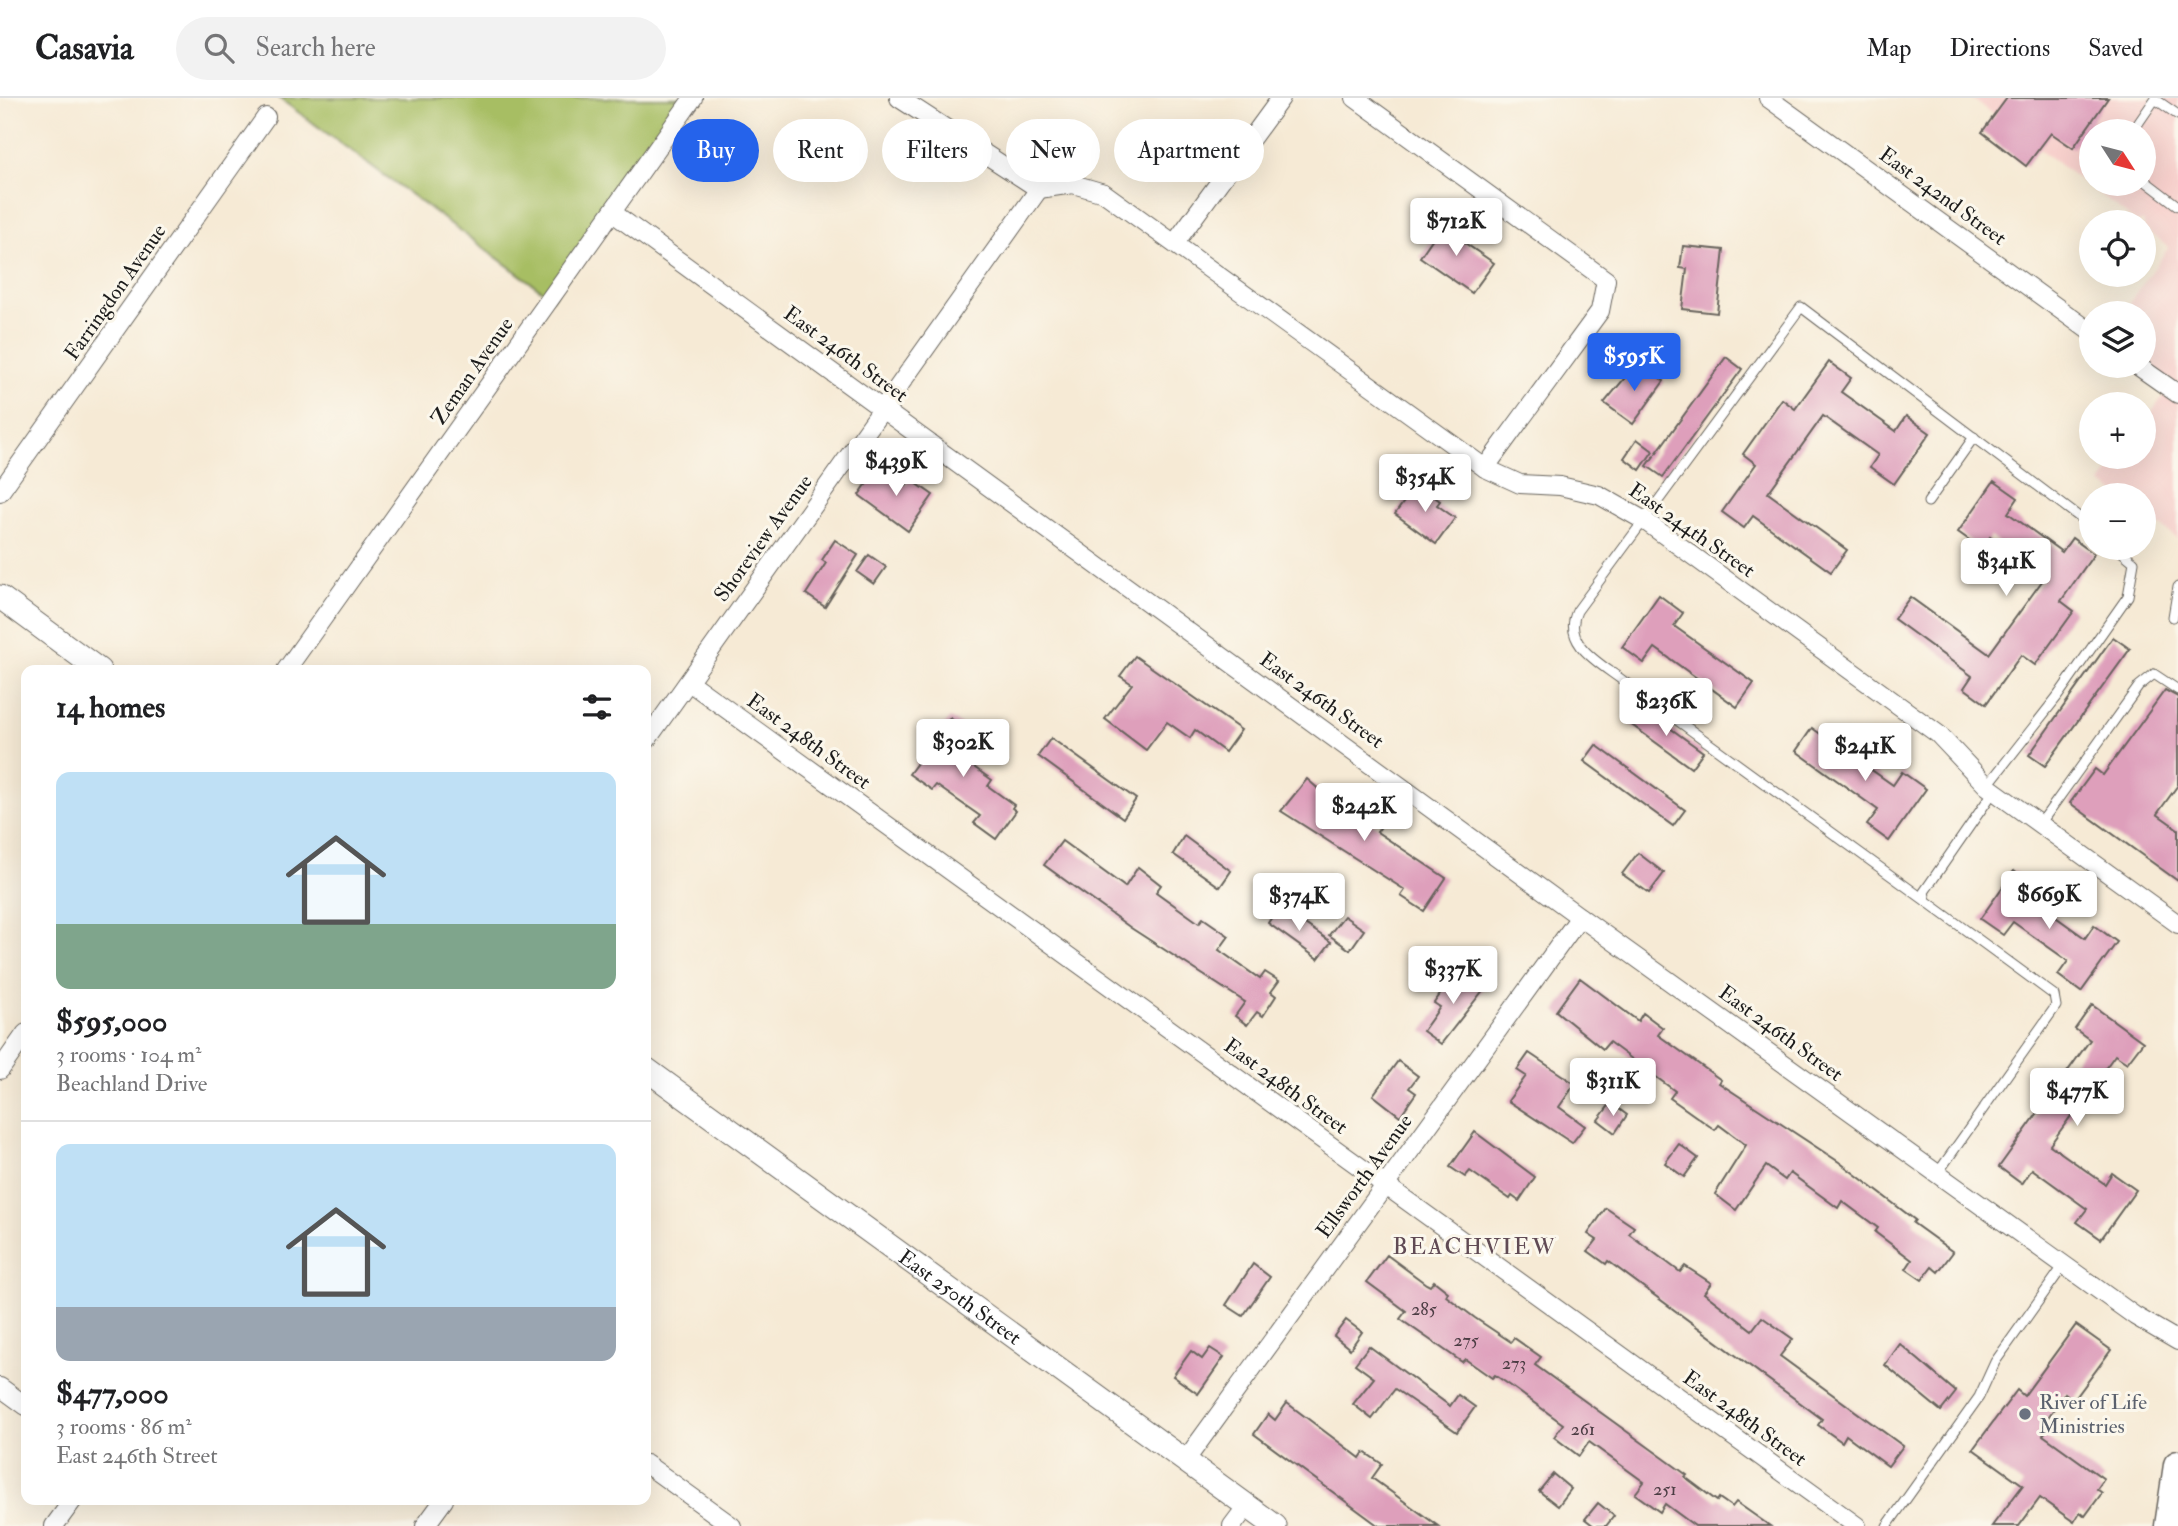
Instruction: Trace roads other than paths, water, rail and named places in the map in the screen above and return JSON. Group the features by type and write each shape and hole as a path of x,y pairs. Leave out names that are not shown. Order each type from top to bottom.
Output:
{"main road":[{"path":"2169,1526 2178,1465"}],"street":[{"name":"Zeman Avenue","path":"290,665 693,98"},
{"path":"899,98 1039,189"},
{"path":"1355,98 1606,280 1600,311 1485,468"},
{"name":"East 242nd Street","path":"1768,98 2079,323"},
{"path":"1175,243 1279,101"},
{"name":"Farringdon Avenue","path":"0,492 267,117"},
{"name":"East 244th Street","path":"1039,189 1073,184 1104,193 1485,468 1520,484 1560,486 1599,495 1645,521 1938,734 1990,788 2178,924"},
{"name":"Shoreview Avenue","path":"651,734 1039,189"},
{"name":"East 246th Street","path":"613,213 1580,917 2135,1316 2178,1341"},
{"path":"2155,378 2178,394"},
{"path":"0,597 92,665"},
{"name":"East 248th Street","path":"688,682 1857,1526"},
{"name":"Ellsworth Avenue","path":"1185,1461 1580,917"},
{"path":"0,1070 21,1040"},
{"name":"East 250th Street","path":"651,1073 1275,1526"},
{"path":"0,1387 21,1402"},
{"path":"651,1468 732,1526"},
{"path":"54,1526 69,1505"},
{"path":"425,1526 440,1505"},
{"path":"1232,1526 1247,1506"}],"lane":[{"path":"2141,119 2155,99 2178,115"},
{"path":"2156,189 2178,206"},
{"path":"1937,1174 2056,1006 2054,995 1626,683 1573,638 1570,625 1577,611 1801,307 2079,517"},
{"path":"1928,502 1974,436"},
{"path":"1926,901 1924,892 1990,788 2128,596 2134,562 2132,560"},
{"path":"2173,617 2178,587"},
{"path":"2040,824 2139,686 2154,674 2178,690"},
{"path":"1887,1526 1979,1397 1995,1362 2064,1265"}],"place":[{"name":"River of Life Ministries","path":"2025,1414"}],"district":[{"name":"BEACHVIEW","path":"1475,1246"}]}
